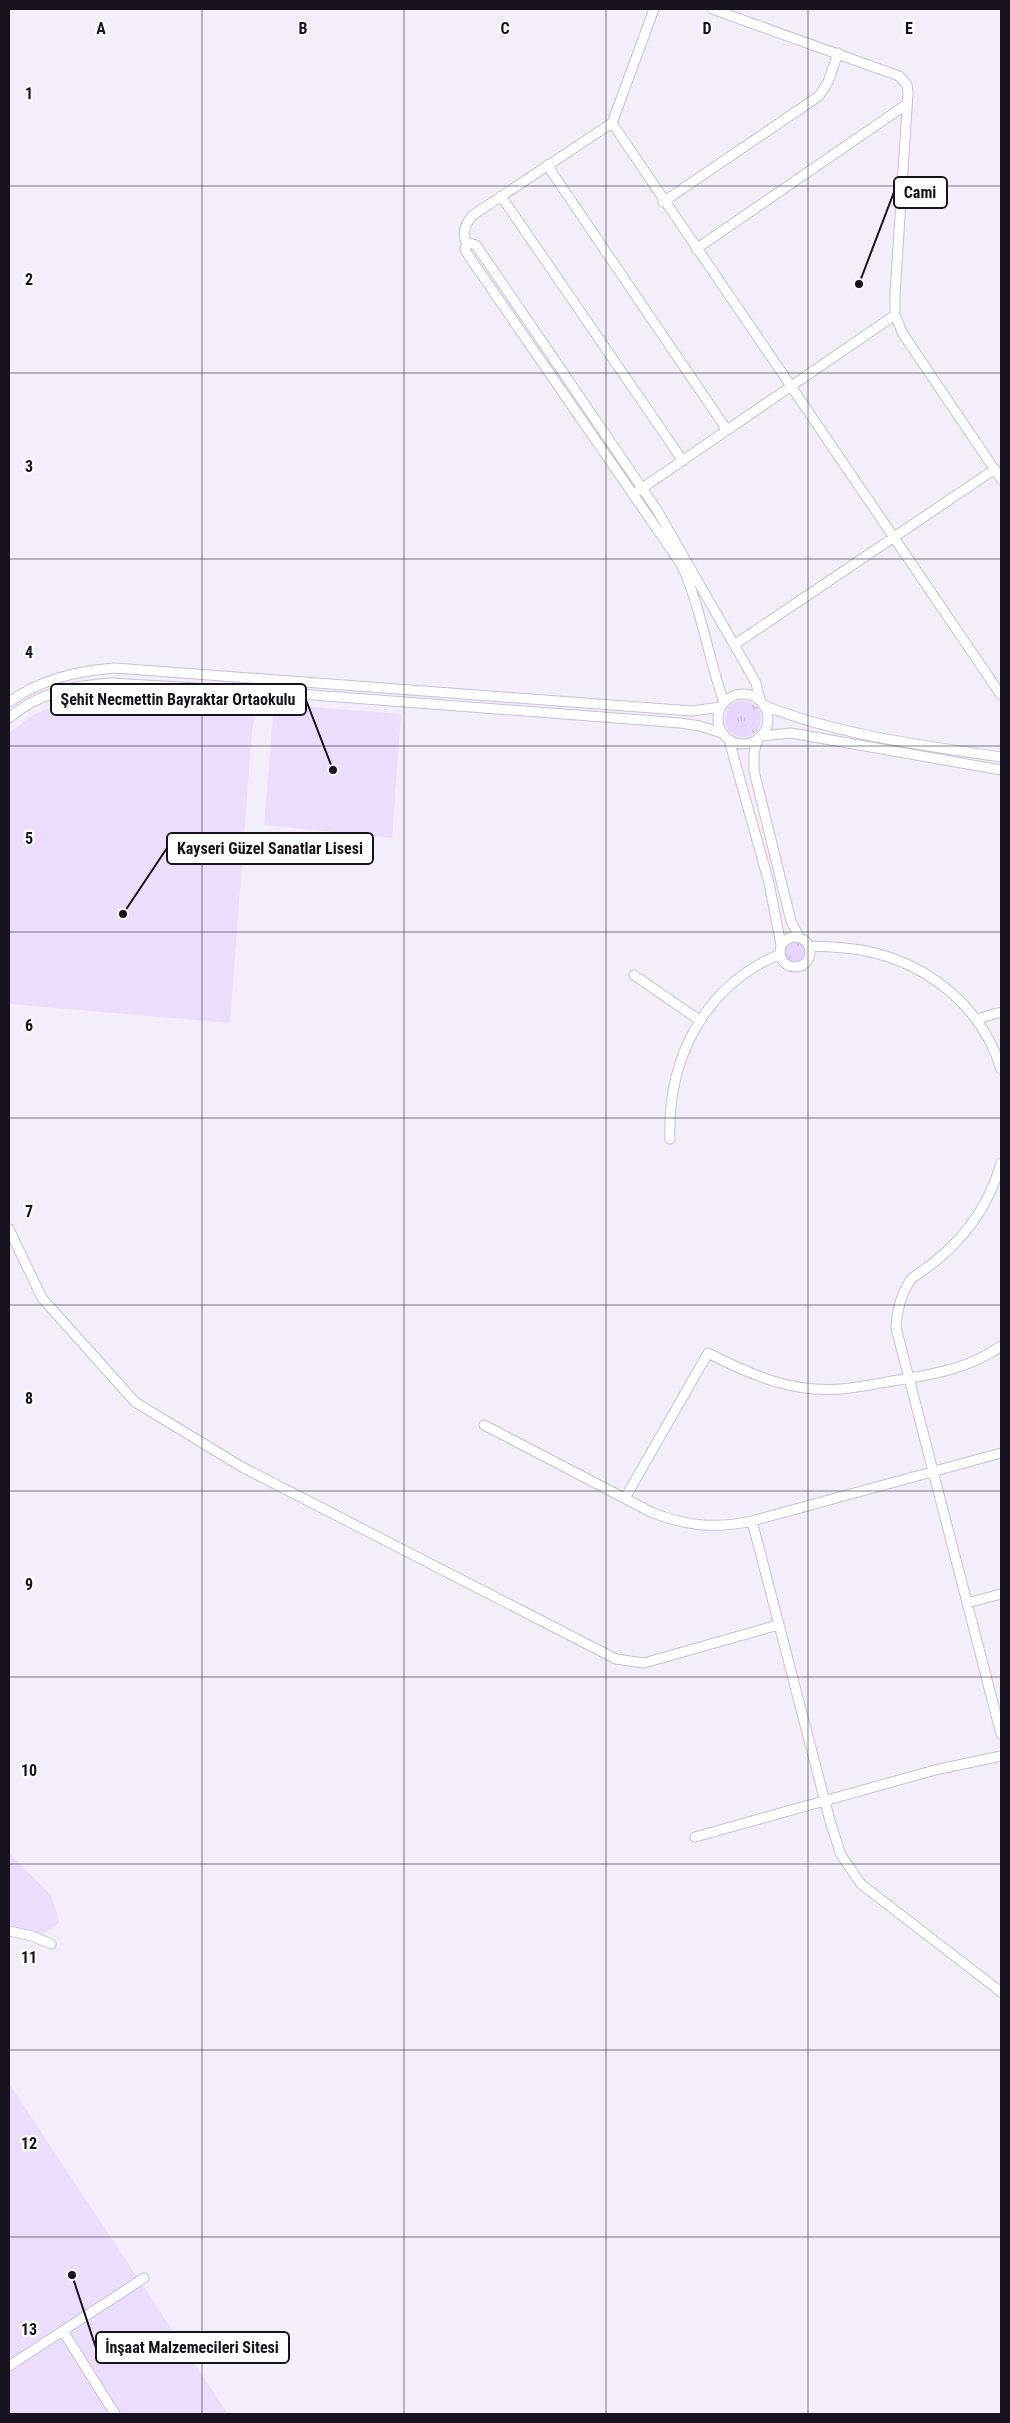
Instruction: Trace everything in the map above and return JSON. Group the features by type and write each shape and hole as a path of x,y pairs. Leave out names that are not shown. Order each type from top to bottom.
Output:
{"street":[{"path":"654,9 612,123 469,219 464,231 470,247 632,495 686,574 722,704 718,723 725,737 769,883 780,949 786,964 799,966 808,958 809,946"},
{"path":"712,9 838,53 902,78 908,89 895,294 896,315 903,334 1001,479"},
{"path":"664,202 819,96 828,82 838,53"},
{"path":"696,249 907,104"},
{"path":"612,123 696,249 1001,694"},
{"path":"547,165 727,430"},
{"path":"501,196 682,461"},
{"path":"470,247 642,489 756,683 768,721 754,753 754,770 791,921 799,937 809,946 866,951 907,964 939,982 977,1019 999,1058 1001,1069"},
{"path":"632,495 896,315"},
{"path":"734,645 995,469"},
{"path":"9,702 49,680 76,673 115,668 692,711 722,704 739,694 750,695 761,703 804,721 835,729 1001,757"},
{"path":"9,718 32,702 57,692 82,685 112,683 300,694 691,724 746,744 760,737 792,733 1001,770"},
{"path":"670,1139 670,1108 675,1078 685,1048 699,1020 715,999 734,980 780,949 791,937 799,937"},
{"path":"634,975 699,1020"},
{"path":"977,1019 1001,1012"},
{"path":"1001,1163 992,1188 976,1220 946,1252 912,1278 902,1294 896,1328 1001,1734"},
{"path":"9,1229 42,1298 135,1402 242,1467 440,1570 616,1659 644,1663 659,1660 778,1625"},
{"path":"625,1498 708,1353 758,1377 798,1387 841,1389 908,1378 934,1376 959,1369 983,1358 1001,1346"},
{"path":"484,1425 666,1518 694,1525 720,1526 752,1521 1001,1453"},
{"path":"752,1521 837,1846 861,1884 1001,1992"},
{"path":"967,1603 1001,1594"},
{"path":"694,1837 825,1799 957,1764 1001,1756"},
{"path":"9,1931 32,1936 51,1944"},
{"path":"9,2366 144,2278"},
{"path":"63,2331 116,2414"}],"shaded area":[{"path":"111,694 258,702 252,731 230,1023 9,1004 9,733 33,715 61,703 88,695"},
{"path":"274,704 401,714 392,838 264,825"},
{"path":"9,1853 51,1895 59,1921 58,1924 42,1935 9,1927"},
{"path":"9,2083 43,2135 228,2414 9,2414"}],"green space":[{"path":"743,701 750,702 756,706 760,712 760,726 756,732 750,736 743,737 736,736 730,732 726,726 725,719 726,712 730,706 736,702"},
{"path":"791,942 799,942 805,948 805,956 799,962 791,962 785,956 785,948"}],"place":[{"name":"Cami","path":"859,284"},
{"name":"Şehit Necmettin Bayraktar Ortaokulu","path":"333,770"},
{"name":"Kayseri Güzel Sanatlar Lisesi","path":"123,914"},
{"name":"İnşaat Malzemecileri Sitesi","path":"72,2275"}]}
